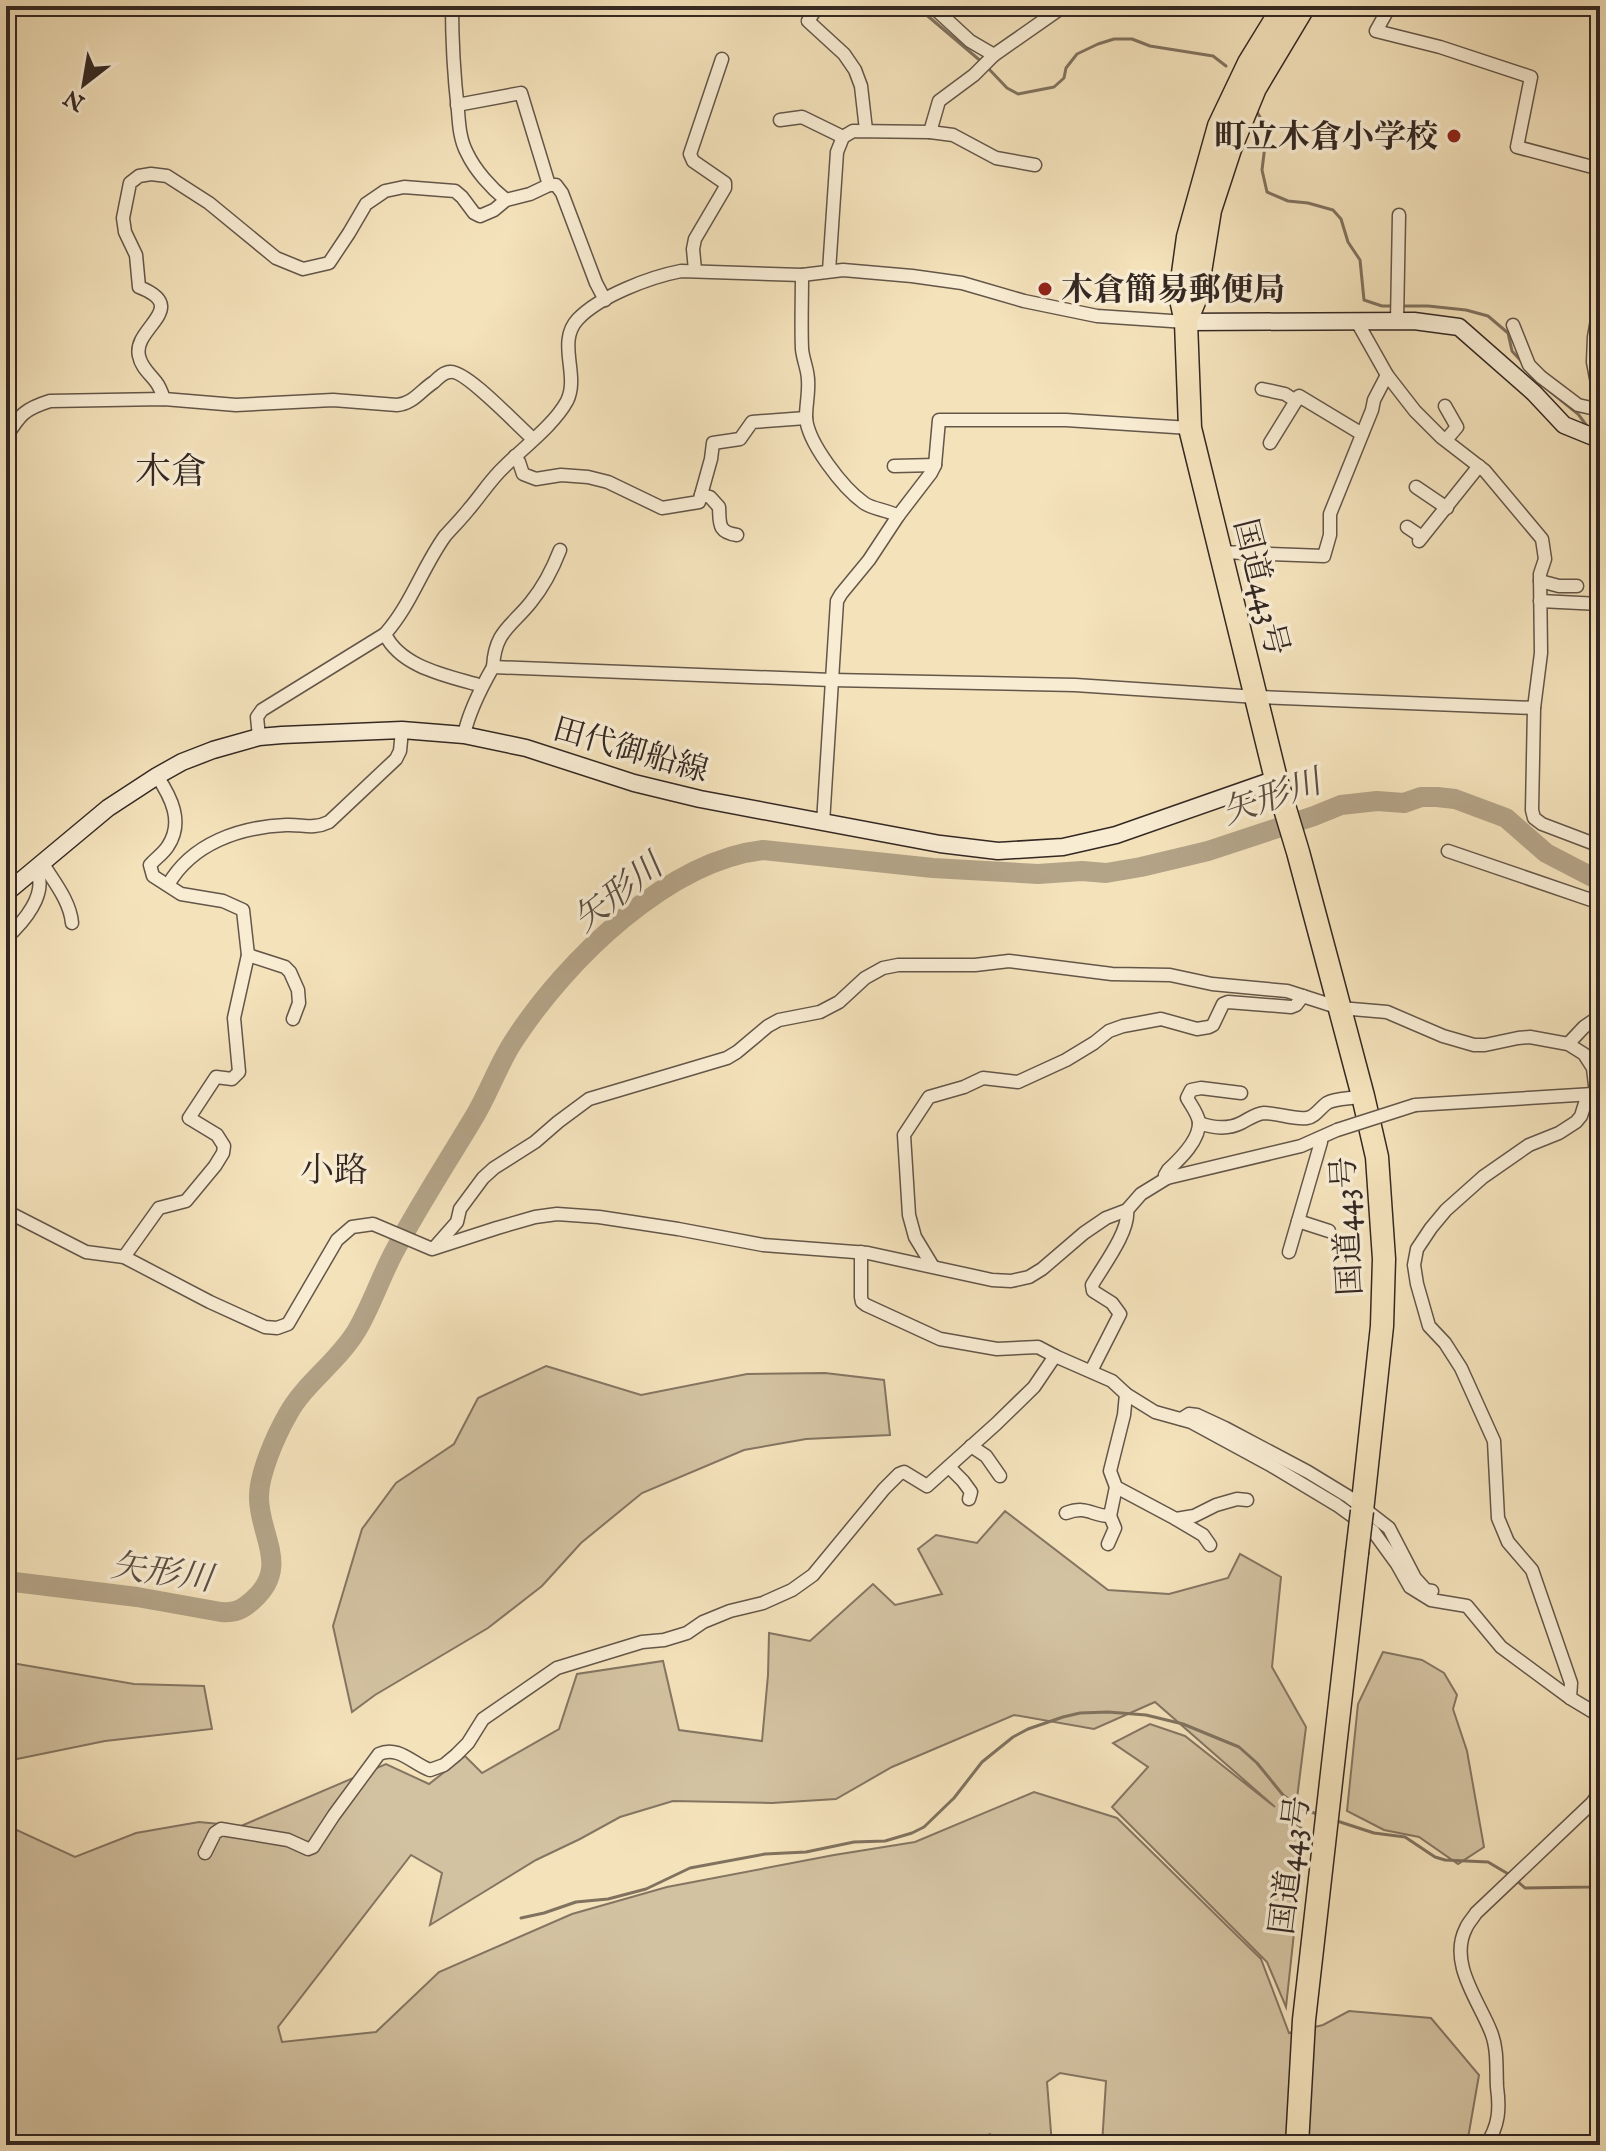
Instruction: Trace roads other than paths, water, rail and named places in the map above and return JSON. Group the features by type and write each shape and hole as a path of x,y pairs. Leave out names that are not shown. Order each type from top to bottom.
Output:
{"highway":[{"name":"国道443号","path":"1284,6 1249,63 1219,126 1188,237 1180,295 1186,322 1190,428 1276,779 1363,1096 1377,1157 1384,1259 1382,1326 1304,2020 1297,2145"},
{"name":"国道443号","path":"1186,322 1196,297 1210,210 1230,149 1255,88 1304,6"}],"main road":[{"path":"1186,322 1356,320 1459,327 1534,393 1564,425 1600,437"},
{"name":"田代御船線","path":"6,893 108,808 157,776 213,750 259,737 402,730 464,735 526,748 634,783 700,799 940,844 998,851 1063,847 1116,835 1276,779"}],"street":[{"path":"452,6 461,139 467,154 506,200"},
{"path":"818,6 808,21 844,54 855,70 861,86 866,130"},
{"path":"932,6 992,57"},
{"path":"930,132 939,101 992,57 1064,6"},
{"path":"1390,6 1376,31 1440,47 1531,77 1517,147 1600,169"},
{"path":"695,270 695,239 725,183 693,161 690,154 722,59"},
{"path":"457,105 521,93 549,185"},
{"path":"780,120 802,117 843,137"},
{"path":"829,271 837,152 843,137 853,131 953,135 996,158 1035,165"},
{"path":"164,399 159,385 143,367 138,355 139,344 161,310 157,297 139,287 136,255 125,232 123,218 128,199 127,188 139,176 167,176 209,203 276,258 303,269 329,263 366,204 385,191 404,187 455,191 480,216 506,200 556,185 605,300"},
{"path":"1397,321 1399,215"},
{"path":"259,737 257,717 262,710 385,634 398,619 426,565 446,536 501,469 562,409 571,381 568,345 573,326 586,312 632,287 665,274 695,270 802,275 829,271 874,272 962,283 1024,301 1097,316 1186,322"},
{"path":"802,275 803,354 808,376 806,418 815,442 837,478 867,505 898,516"},
{"path":"1600,303 1593,362 1600,399"},
{"path":"1356,320 1387,375 1415,411 1479,466 1542,539 1545,559 1540,581 1541,653 1534,708 1532,810 1534,818 1542,824 1600,846"},
{"path":"1513,325 1529,365 1541,377 1578,405 1600,410"},
{"path":"6,437 20,414 50,401 164,399 236,405 333,400 397,405 413,400 448,371 459,372 477,386 533,439"},
{"path":"1220,552 1324,556 1330,535 1330,514 1374,400 1387,375"},
{"path":"1262,389 1285,394 1296,401"},
{"path":"1270,443 1299,396 1362,434"},
{"path":"1445,406 1457,427 1446,440"},
{"path":"515,456 523,474 530,478 561,475 588,477 620,487 662,508 698,503 713,443 740,439 752,422 806,418"},
{"path":"823,823 837,601 935,465 939,420 1066,420 1190,428"},
{"path":"894,466 935,465"},
{"path":"1407,527 1421,539 1479,466"},
{"path":"1416,487 1447,508"},
{"path":"701,495 716,502 722,530 737,535"},
{"path":"464,735 482,686 493,667 499,637 541,588 560,550"},
{"path":"1540,581 1559,586 1577,586"},
{"path":"1540,601 1600,604"},
{"path":"385,634 393,648 412,660 447,676 482,686"},
{"path":"493,667 832,680 1075,685 1257,697 1534,708"},
{"path":"168,885 187,860 225,837 284,825 319,826 329,822 396,759 402,730"},
{"path":"124,1257 159,1208 186,1201 223,1153 224,1146 217,1135 189,1118 216,1077 232,1079 239,1072 234,1018 248,955 243,910 223,901 188,896 153,876 150,868 152,862 167,848 175,829 173,806 157,776"},
{"path":"1448,851 1600,903"},
{"path":"40,867 66,901 72,923"},
{"path":"6,938 15,930 39,893 40,867"},
{"path":"248,955 285,967 290,972 298,990 299,1003 293,1019"},
{"path":"430,1247 457,1222 460,1209 483,1178 589,1099 727,1058 779,1020 820,1012 839,1002 865,978 883,968 898,965 975,965 1009,961 1112,974 1170,975 1212,984 1287,991 1340,1008 1387,1012 1443,1036 1474,1045 1530,1037 1568,1044 1584,1054 1593,1068 1598,1094"},
{"path":"932,1265 915,1237 909,1215 904,1135 929,1097 983,1078 1018,1082 1066,1060 1109,1031 1123,1026 1161,1019 1203,1029 1213,1025 1223,1004 1228,1002 1291,1007 1303,996"},
{"path":"1568,1044 1600,1016"},
{"path":"1167,1178 1168,1170 1190,1145 1199,1123 1187,1098 1191,1090 1201,1088 1241,1093"},
{"path":"6,1211 86,1252 124,1257 210,1302 265,1327 277,1328 288,1324 337,1240 352,1227 373,1224 430,1247 455,1243 535,1217 557,1214 599,1217 763,1245 861,1252 992,1280 1011,1281 1029,1277 1042,1269 1095,1225 1127,1210 1141,1194 1167,1178 1301,1146 1337,1130 1415,1105 1598,1094"},
{"path":"1570,1698 1571,1683 1532,1570 1508,1542 1498,1518 1494,1441 1461,1368 1445,1343 1429,1326 1414,1265 1417,1249 1446,1210 1483,1177 1529,1145 1559,1133 1576,1122 1586,1100 1598,1094"},
{"path":"1199,1123 1224,1128 1267,1113 1304,1119 1312,1117 1333,1100 1352,1100 1363,1096"},
{"path":"1289,1252 1321,1138"},
{"path":"1091,1371 1120,1314 1112,1303 1093,1291 1092,1285 1122,1234 1127,1210"},
{"path":"1298,1221 1329,1231"},
{"path":"861,1252 861,1297 866,1305 940,1339 997,1349 1038,1347 1112,1381 1155,1412 1191,1422 1337,1505 1373,1531 1410,1587 1431,1600 1467,1606"},
{"path":"205,1853 215,1833 221,1829 288,1840 308,1849 313,1847 379,1754 397,1752 430,1770 444,1765 468,1743 483,1719 557,1668 642,1642 687,1633 703,1622 763,1603 792,1590 813,1575 899,1474 910,1474 927,1486 1034,1387 1055,1356"},
{"path":"1108,1544 1115,1528 1110,1516 1116,1487 1110,1471 1126,1394"},
{"path":"1181,1419 1189,1414 1197,1415 1248,1438 1308,1472 1389,1528 1415,1578 1426,1590 1457,1596 1501,1647 1600,1716"},
{"path":"971,1446 986,1456 1000,1476"},
{"path":"949,1467 971,1492 969,1499"},
{"path":"1116,1487 1203,1535 1210,1545"},
{"path":"1176,1519 1194,1516 1237,1499 1247,1500"},
{"path":"1066,1513 1079,1509 1110,1516"},
{"path":"1486,2145 1494,2134 1500,2111 1496,2054 1492,2035 1463,1969 1460,1948 1465,1929 1476,1913 1600,1792"}],"waterway":[{"path":"916,6 983,63"},
{"path":"988,68 1007,88 1018,94 1054,87 1064,78 1066,68 1077,54 1114,39 1132,39 1150,46 1213,56 1226,66"},
{"path":"1257,112 1267,129 1262,170 1267,192 1288,201 1333,210 1341,219 1348,242 1360,260 1364,300 1392,306"},
{"path":"1400,306 1466,310 1488,316 1508,333 1512,351 1522,362"},
{"path":"1546,388 1578,414 1587,426"},
{"name":"矢形川","path":"6,1581 137,1597 221,1612 238,1610 253,1600 264,1588 271,1564 259,1489 273,1444 288,1414 357,1330 388,1263 479,1109 509,1049 536,1009 562,978 622,919 691,873 727,858 763,850 933,868 1038,874 1106,873 1208,851 1341,805 1377,801 1404,803 1421,797 1437,797 1455,799 1506,818 1546,853 1600,880"},
{"path":"521,1918 576,1902 608,1899 646,1889 690,1868 765,1854 806,1852 854,1842 885,1841 912,1833 924,1827 954,1798 982,1762 1013,1737 1028,1729 1080,1713 1146,1715 1183,1724 1239,1747 1257,1763 1283,1795 1300,1808 1320,1815"},
{"path":"1334,1820 1374,1833 1405,1837 1445,1860 1488,1862 1510,1875"},
{"path":"1516,1880 1525,1888 1600,1885"}],"place":[{"name":"町立木倉小学校","path":"1454,136"},
{"name":"木倉簡易郵便局","path":"1045,289"}],"district":[{"name":"木倉","path":"171,470"},
{"name":"小路","path":"334,1169"}]}
